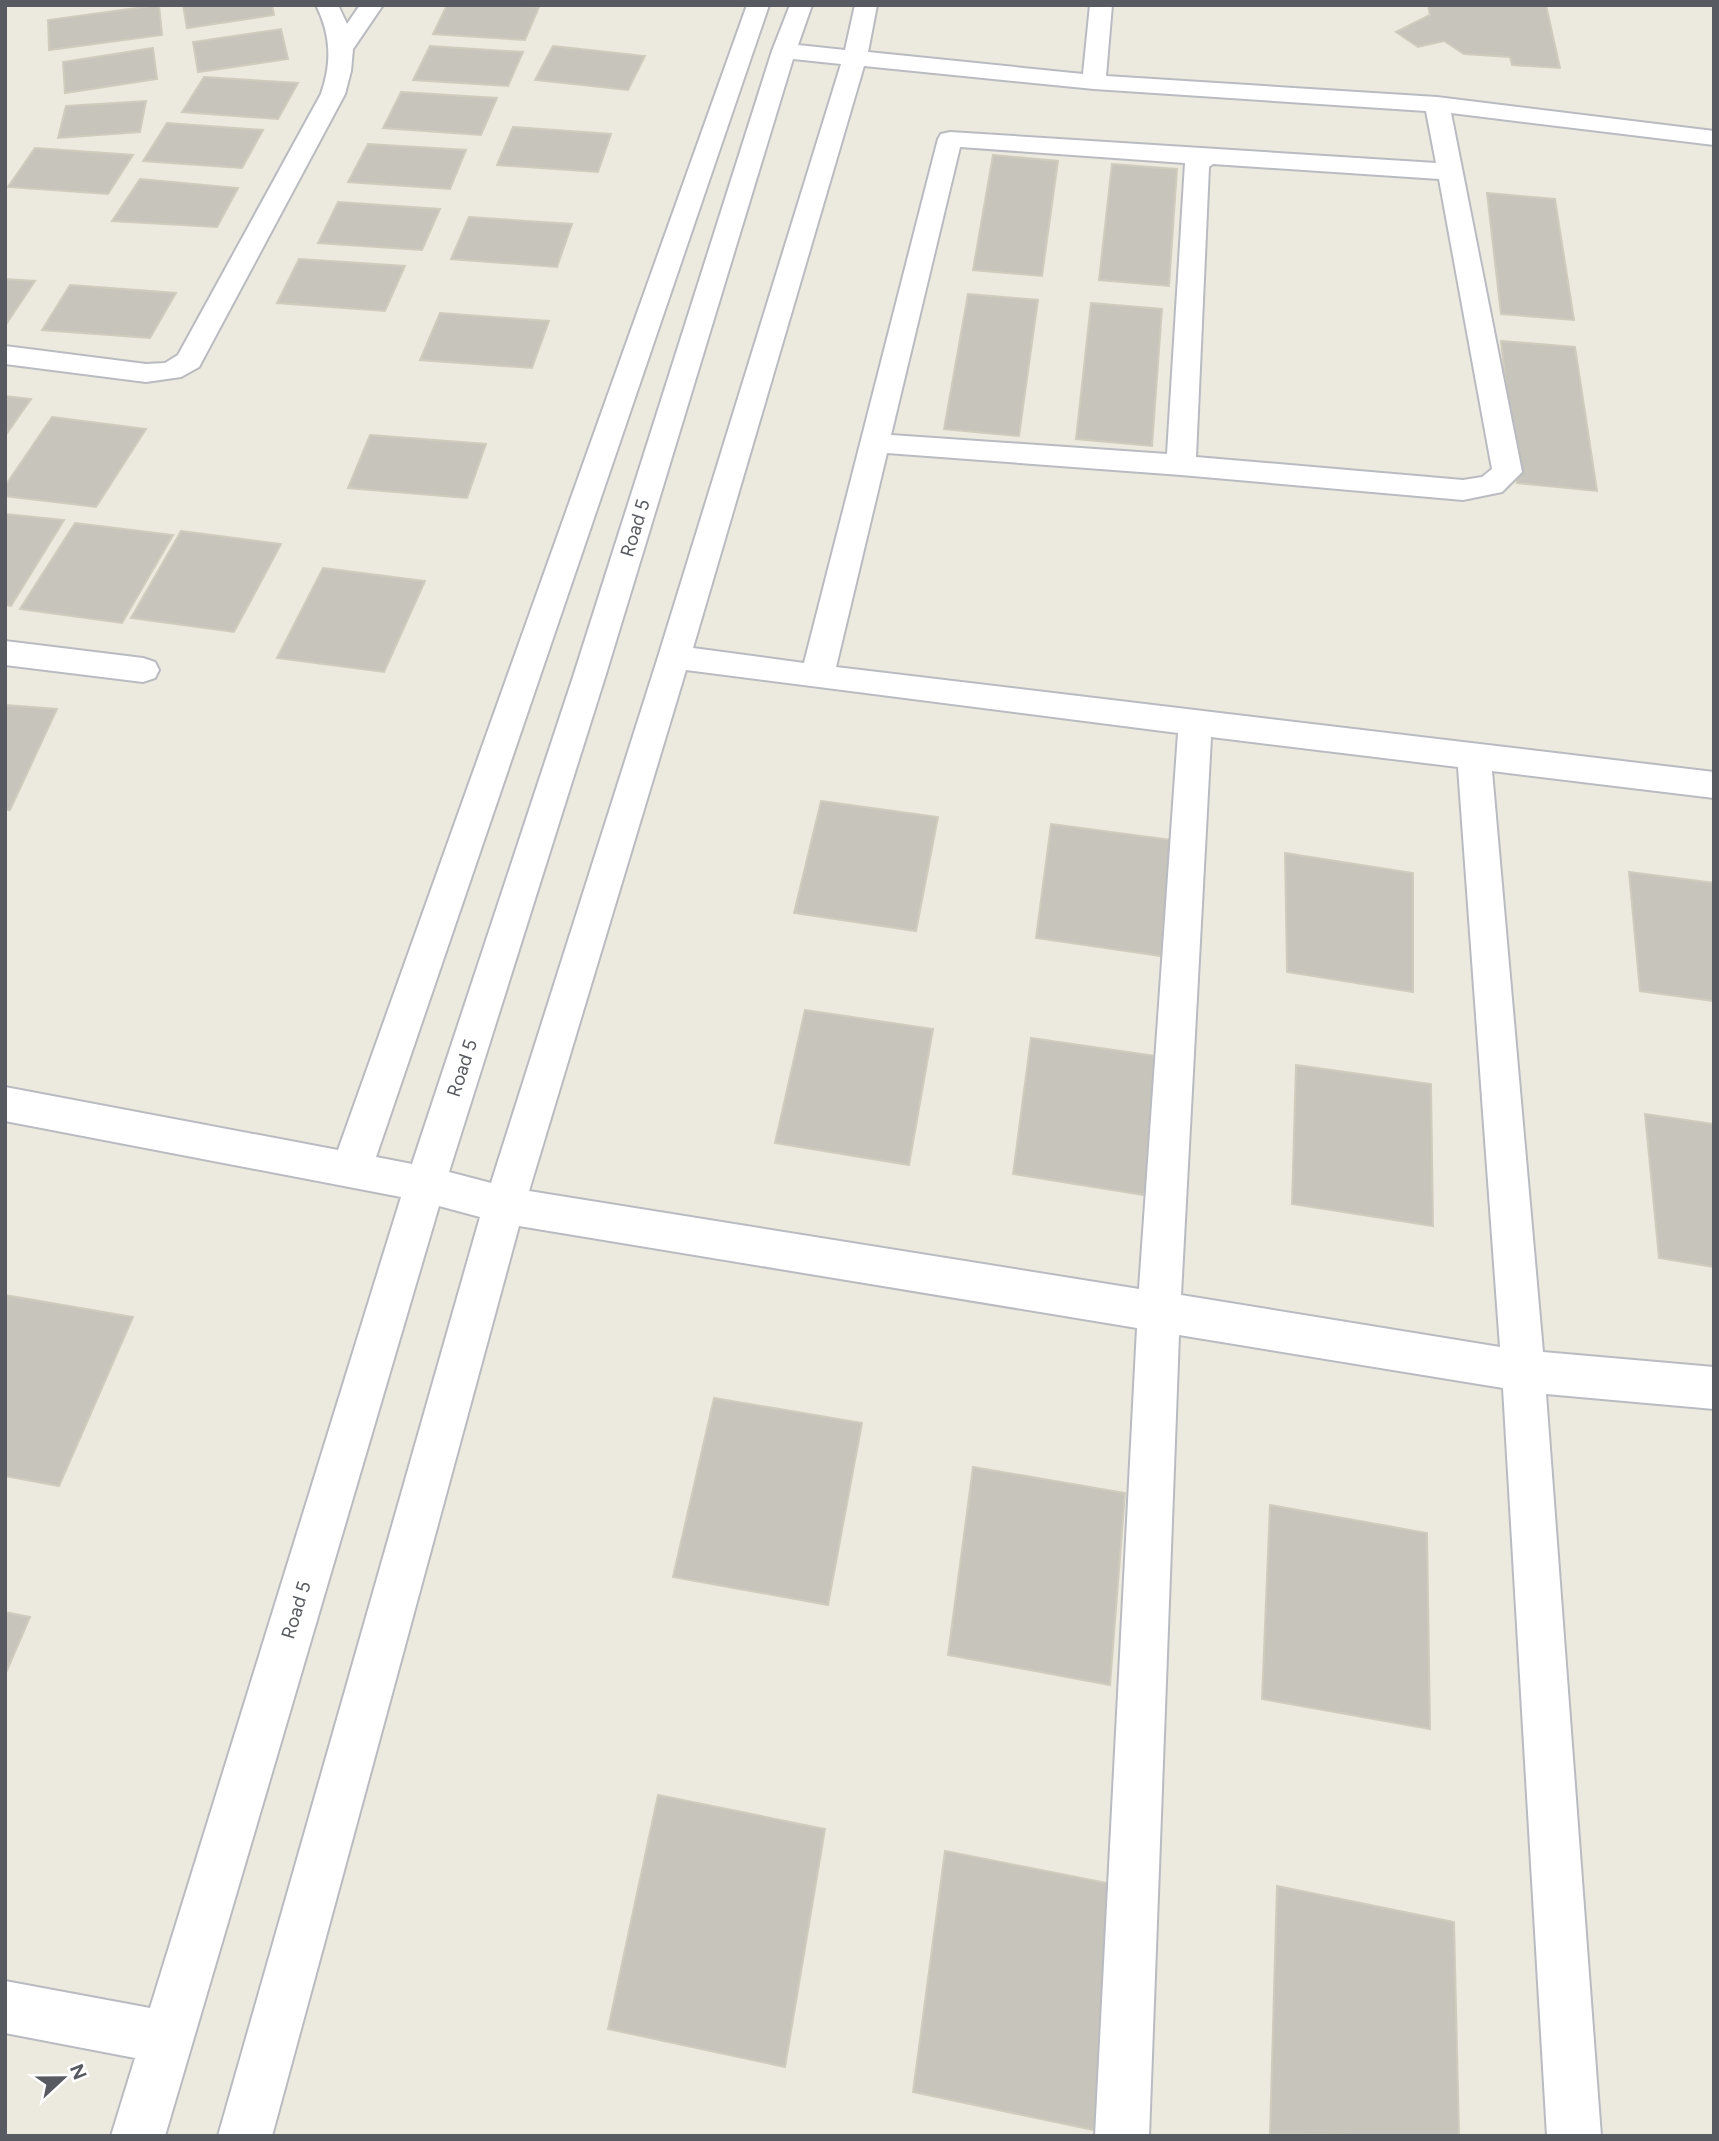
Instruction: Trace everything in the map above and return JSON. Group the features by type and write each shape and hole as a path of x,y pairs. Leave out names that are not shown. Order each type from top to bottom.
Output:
{"street":[{"path":"5,355 146,373 172,371 189,361 333,94 341,72 343,46 327,5"},
{"path":"343,46 372,5"},
{"path":"351,1170 758,5"},
{"name":"Road 5","path":"138,2136 425,1184 590,674 784,51 801,5"},
{"path":"245,2136 504,1205 674,657 855,58 866,5"},
{"path":"1094,82 1101,5"},
{"path":"784,51 1094,82 1437,104 1714,138"},
{"path":"875,443 1181,464 1463,490 1491,485 1507,472 1437,104"},
{"path":"817,676 950,139 1450,172"},
{"path":"1181,464 1197,163 1209,157"},
{"path":"5,653 143,670"},
{"path":"674,657 1714,785"},
{"path":"1122,2136 1159,1311 1195,723"},
{"path":"1474,757 1523,1371 1574,2136"},
{"path":"5,1104 425,1184 504,1205 1523,1371 1714,1388"},
{"path":"5,2007 168,2038"}],"building":[{"path":"159,5 162,35 49,50 48,20"},
{"path":"183,5 272,5 274,15 187,28"},
{"path":"447,5 539,7 525,40 433,34"},
{"path":"1428,5 1546,5 1560,68 1512,65 1510,57 1464,54 1444,41 1418,47 1396,32 1430,15"},
{"path":"281,29 288,59 198,72 193,42"},
{"path":"430,46 523,52 508,86 413,80"},
{"path":"553,46 645,56 628,90 535,80"},
{"path":"153,48 157,79 65,93 63,62"},
{"path":"204,77 298,83 278,119 182,112"},
{"path":"401,92 497,98 481,135 383,128"},
{"path":"146,101 140,132 58,138 66,106"},
{"path":"167,123 263,130 242,168 143,161"},
{"path":"513,127 611,134 598,172 497,165"},
{"path":"368,144 466,150 450,189 348,182"},
{"path":"35,148 133,155 108,194 8,187"},
{"path":"993,155 1058,161 1042,276 973,270"},
{"path":"1112,164 1177,169 1169,286 1099,280"},
{"path":"140,179 238,188 217,227 112,221"},
{"path":"1487,193 1555,199 1574,320 1501,314"},
{"path":"338,202 440,209 422,250 318,243"},
{"path":"469,217 572,224 557,267 451,259"},
{"path":"299,259 405,266 385,311 277,303"},
{"path":"5,279 35,281 5,326"},
{"path":"70,285 176,293 150,338 42,330"},
{"path":"968,294 1038,300 1019,436 944,429"},
{"path":"1091,303 1162,309 1152,446 1076,439"},
{"path":"440,313 549,321 532,368 420,360"},
{"path":"1501,341 1575,347 1597,491 1517,483"},
{"path":"5,396 31,399 5,436"},
{"path":"52,417 146,429 96,507 5,496 5,486"},
{"path":"370,435 486,444 467,498 348,488"},
{"path":"5,514 64,520 11,606 5,605"},
{"path":"75,523 173,535 122,623 20,609"},
{"path":"181,531 281,544 234,632 131,618"},
{"path":"323,568 425,581 384,672 277,658"},
{"path":"5,705 57,709 10,810 5,810"},
{"path":"821,801 938,817 916,931 794,913"},
{"path":"1051,824 1172,840 1161,956 1036,938"},
{"path":"1285,853 1413,873 1413,992 1287,972"},
{"path":"1629,872 1714,883 1714,1001 1640,991"},
{"path":"805,1010 933,1029 909,1165 775,1143"},
{"path":"1031,1038 1163,1057 1150,1196 1013,1174"},
{"path":"1296,1065 1431,1084 1433,1226 1292,1204"},
{"path":"1645,1114 1714,1124 1714,1267 1659,1258"},
{"path":"5,1295 133,1317 59,1486 5,1476"},
{"path":"714,1398 862,1423 828,1605 673,1577"},
{"path":"973,1467 1125,1493 1110,1685 948,1655"},
{"path":"1270,1505 1427,1533 1430,1729 1262,1699"},
{"path":"5,1612 30,1617 5,1675"},
{"path":"658,1795 825,1829 785,2067 608,2029"},
{"path":"945,1851 1117,1885 1098,2131 913,2092"},
{"path":"1277,1886 1454,1922 1459,2136 1270,2134"}]}
